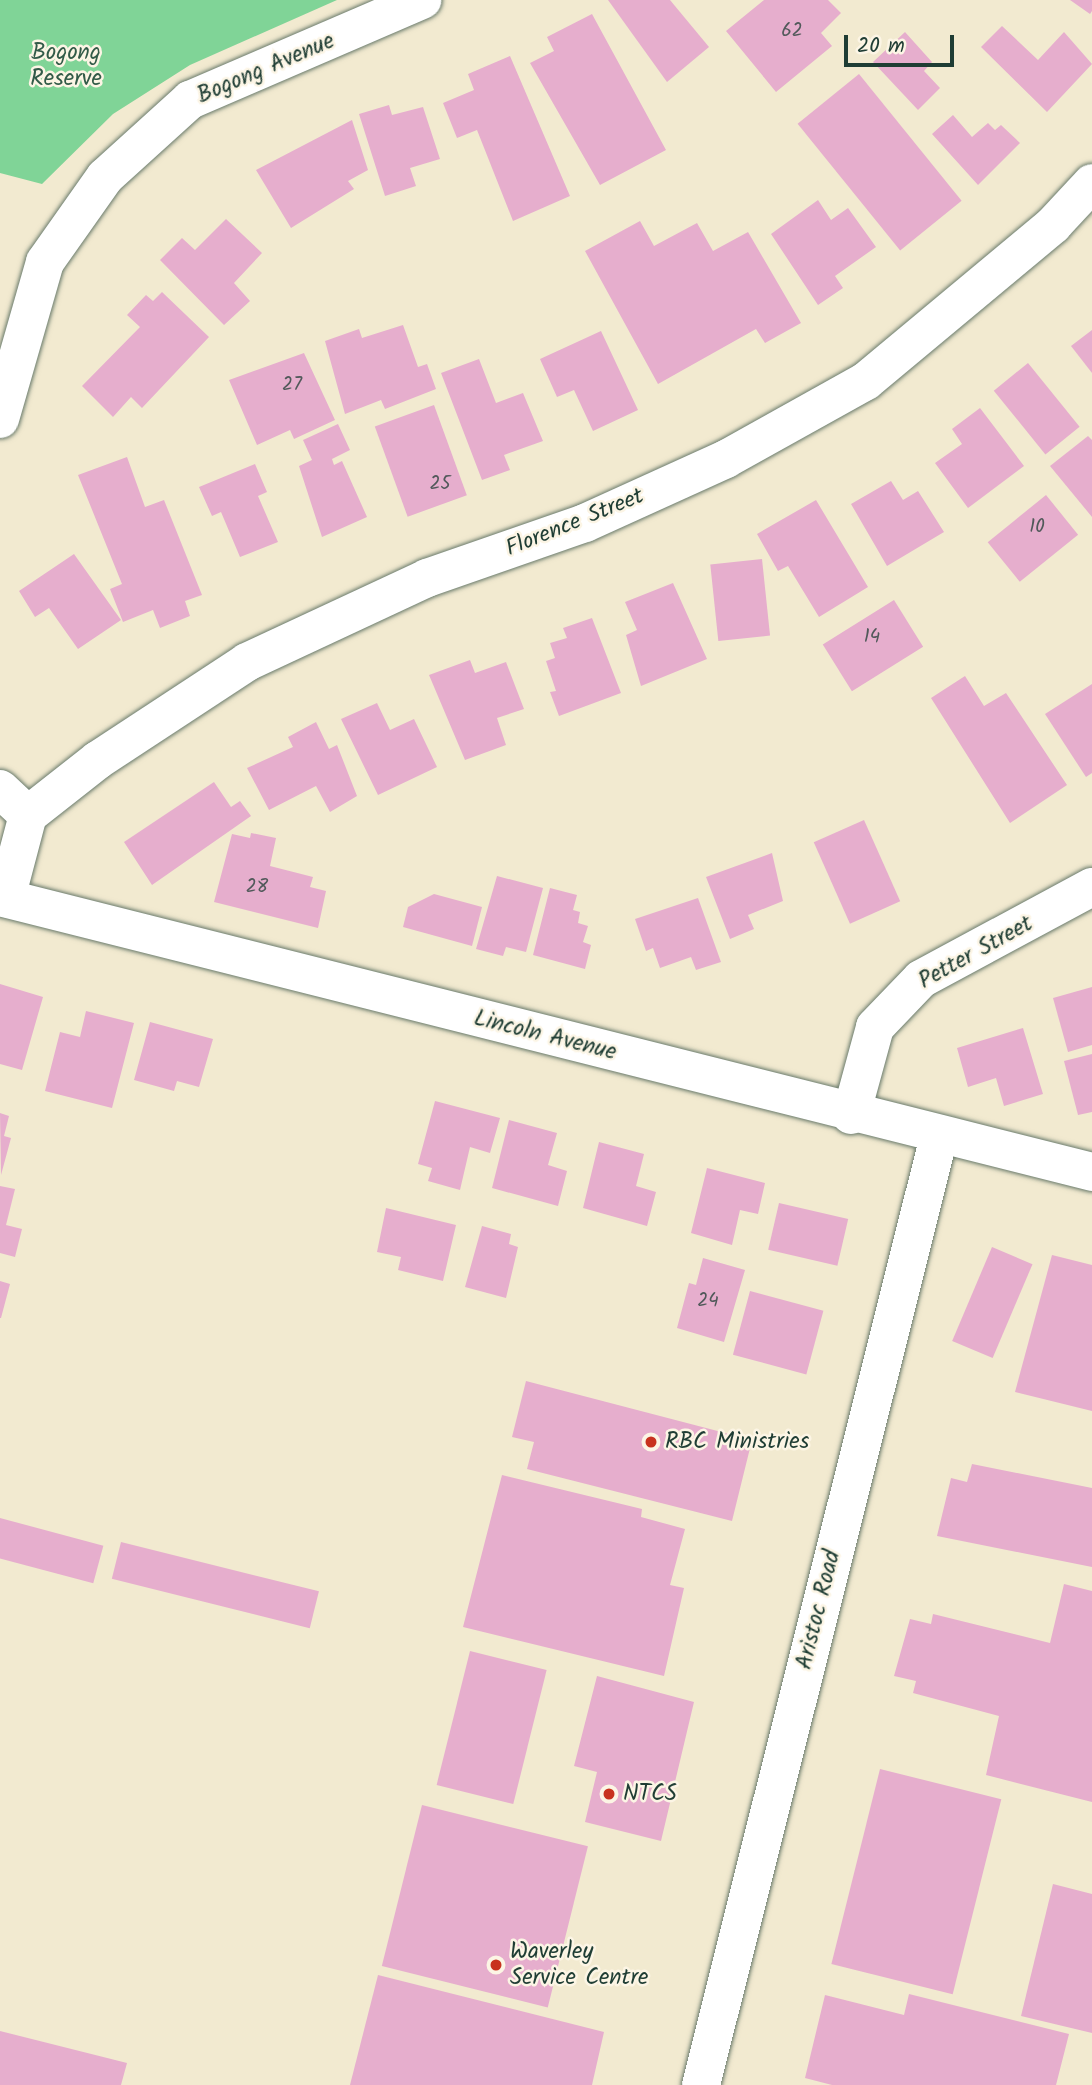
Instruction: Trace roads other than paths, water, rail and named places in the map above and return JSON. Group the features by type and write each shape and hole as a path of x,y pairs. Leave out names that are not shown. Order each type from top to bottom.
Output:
{"street":[{"name":"Bogong Avenue","path":"0,419 45,261 105,177 190,100 384,9 422,0"},
{"name":"Florence Street","path":"28,815 98,760 247,662 428,578 662,488 866,381 1053,225 1092,183"},
{"path":"0,789 28,815 3,897"},
{"name":"Petter Street","path":"851,1115 875,1027 921,979 1092,887"},
{"name":"Lincoln Avenue","path":"3,897 851,1115 1092,1172"},
{"name":"Aristoc Road","path":"701,2085 939,1136"}],"place":[{"name":"RBC Ministries","path":"651,1442"},
{"name":"NTCS","path":"609,1794"},
{"name":"Waverley Service Centre","path":"496,1965"}],"park label":[{"name":"Bogong Reserve","path":"66,66"}]}
